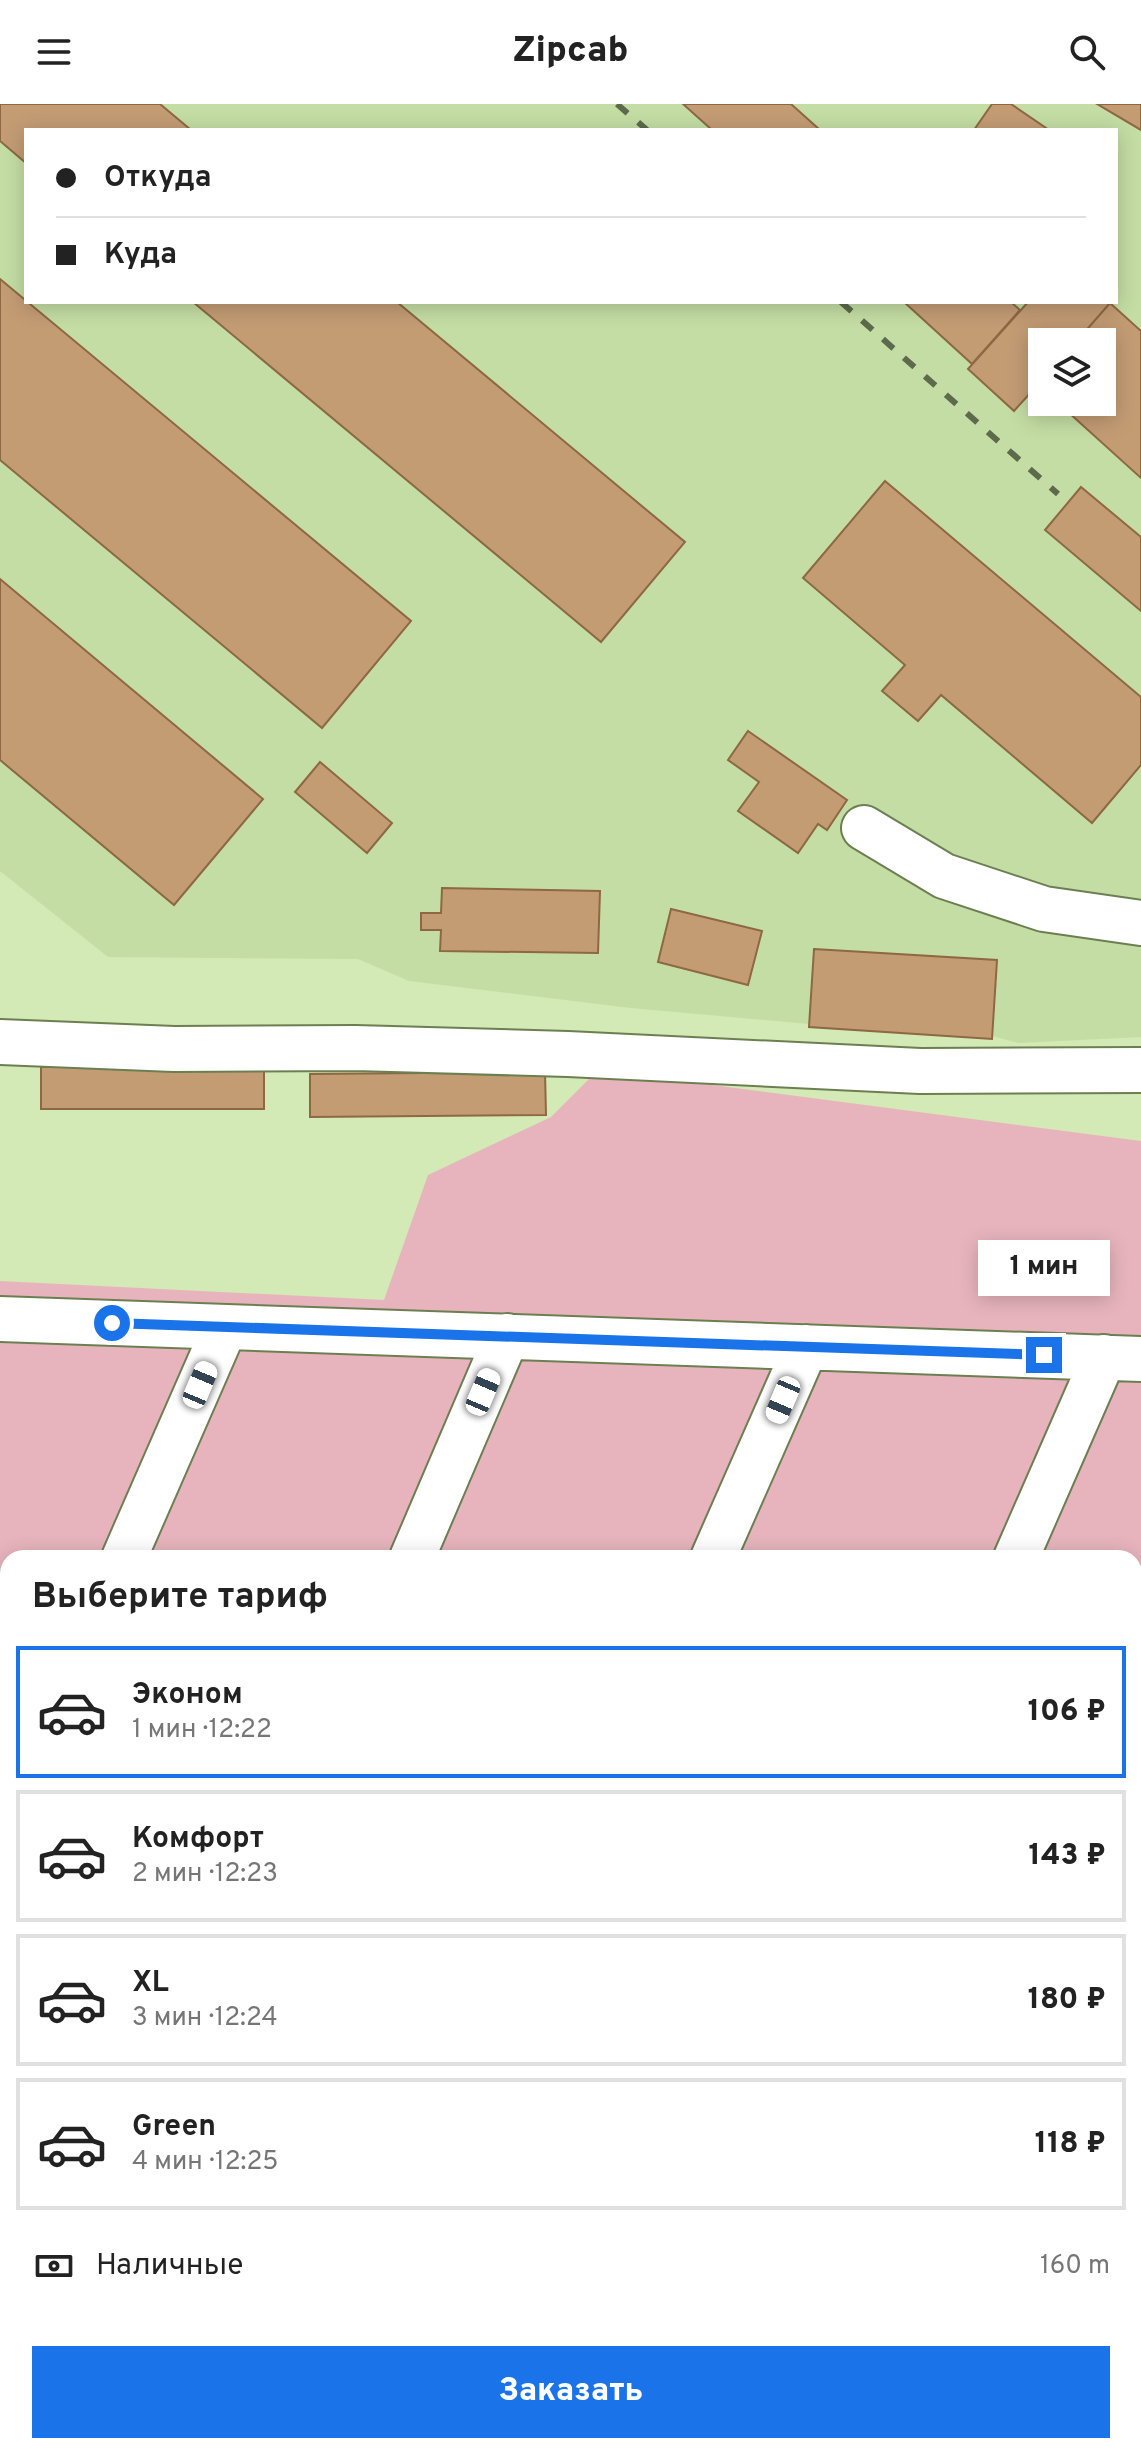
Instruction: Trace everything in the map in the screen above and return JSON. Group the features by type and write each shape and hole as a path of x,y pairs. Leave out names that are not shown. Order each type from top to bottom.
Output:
{"street":[{"path":"864,828 944,876 1044,909 1141,923"},
{"path":"0,1042 174,1049 355,1048 568,1054 920,1071 1141,1070"},
{"path":"0,1319 1122,1358 1020,1550"},
{"path":"127,1550 225,1327"},
{"path":"415,1550 507,1336"},
{"path":"717,1550 806,1347"}],"shaded area":[{"path":"0,104 1141,104 1141,1037 1019,1043 992,1036 631,1008 409,981 358,959 108,957 0,871"},
{"path":"598,1070 1141,1141 1141,1550 0,1550 0,1281 384,1300 428,1175 551,1117"}],"building":[{"path":"0,104 160,104 189,128 24,128 24,161 0,141"},
{"path":"683,104 791,104 818,128 710,128"},
{"path":"992,104 1011,104 1046,128 975,128"},
{"path":"1097,104 1141,104 1141,130"},
{"path":"0,279 24,299 24,304 30,304 411,621 322,728 0,460"},
{"path":"195,304 399,304 685,542 601,642"},
{"path":"906,304 1013,304 1020,310 972,364"},
{"path":"1026,304 1109,304 1088,328 1028,328 1028,396 1014,411 968,369"},
{"path":"1109,304 1141,331 1141,478 1072,416 1116,416 1116,328 1088,328"},
{"path":"885,481 1141,697 1141,765 1092,823 941,695 918,721 882,691 905,665 803,578"},
{"path":"1081,487 1141,537 1141,611 1045,530"},
{"path":"0,579 263,799 174,905 0,760"},
{"path":"748,731 847,800 827,830 818,824 798,853 738,811 759,782 728,760"},
{"path":"320,762 392,823 367,853 295,792"},
{"path":"442,888 600,891 598,953 440,951 441,930 421,930 421,913 441,913"},
{"path":"671,909 762,931 748,985 658,962"},
{"path":"814,949 997,960 992,1039 809,1027"},
{"path":"264,1066 264,1109 41,1109 41,1067"},
{"path":"545,1072 546,1115 310,1117 310,1074"}],"railway":[{"path":"617,104 645,128"},
{"path":"843,304 1058,494"}],"route":[{"path":"112,1323 1044,1355"}]}
